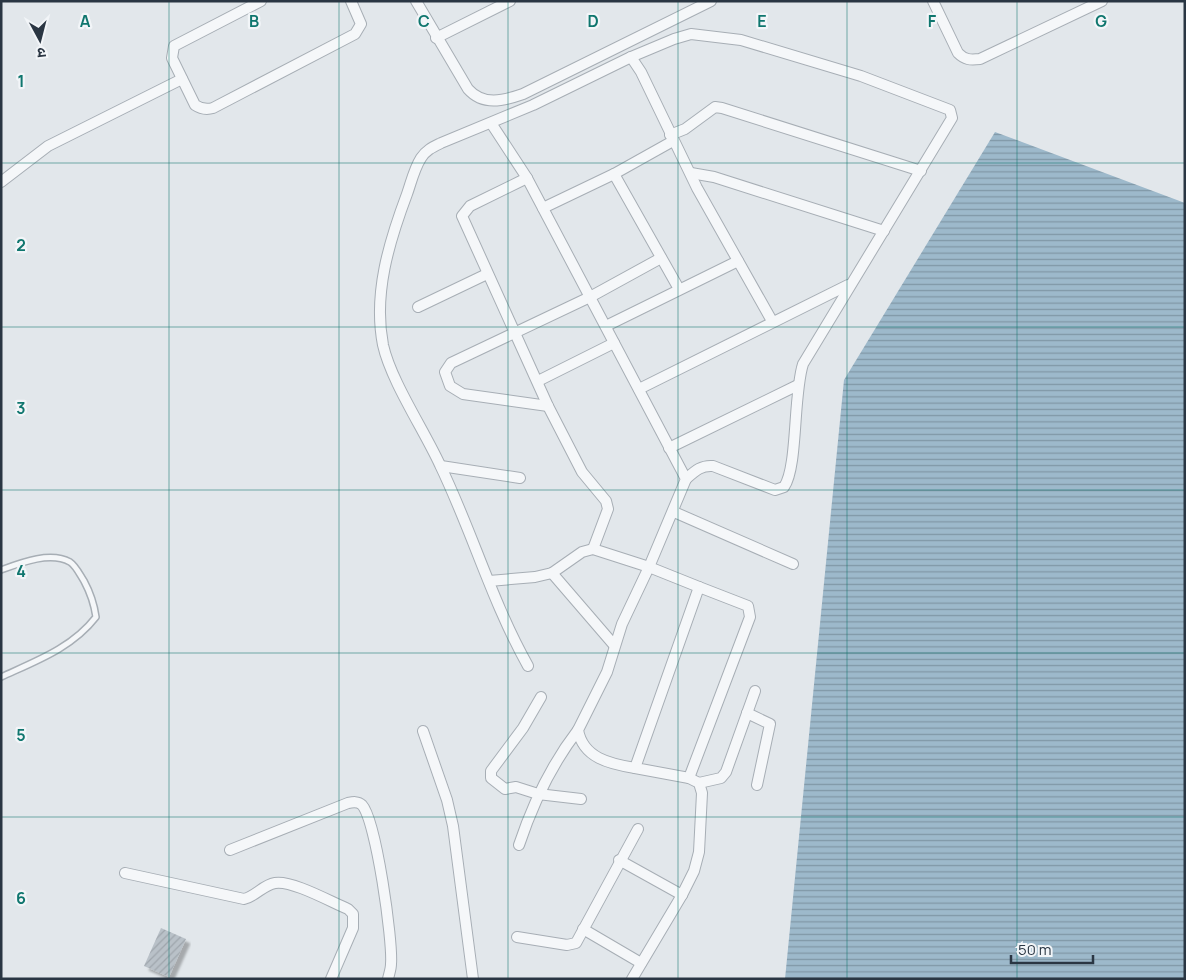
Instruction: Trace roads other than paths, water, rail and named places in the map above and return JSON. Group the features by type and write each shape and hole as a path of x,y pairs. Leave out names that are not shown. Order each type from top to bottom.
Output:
{"street":[{"path":"261,1 177,43 171,51 172,58 195,105 206,110 213,108 355,34 361,24 351,1"},
{"path":"416,1 436,38 474,97 484,101 503,100 523,94 711,1"},
{"path":"436,38 510,1"},
{"path":"933,1 958,53 963,58 971,60 980,59 1102,1"},
{"path":"519,845 538,794 557,760 578,730 604,679 614,645 674,512 686,479 696,469 713,466 775,490 784,487 790,470 798,385 803,364 810,349 952,118 950,110 861,76 741,40 691,34 631,56 533,105 428,149 420,159 396,223 384,270 379,309 384,347 399,384 441,466 503,616 528,666"},
{"path":"631,56 641,72 697,188 772,321"},
{"path":"1,182 48,146 182,79"},
{"path":"543,208 614,174 672,138 715,107 921,171"},
{"path":"491,123 527,178 686,479"},
{"path":"691,173 714,177 884,231"},
{"path":"614,174 679,289"},
{"path":"527,178 470,206 462,216 548,406 582,472 606,501 608,509 593,550"},
{"path":"548,406 463,394 450,386 445,372 448,365 590,297 661,258"},
{"path":"606,326 738,261"},
{"path":"418,307 488,274"},
{"path":"639,389 772,321 850,284"},
{"path":"538,382 614,343"},
{"path":"669,448 798,385"},
{"path":"441,466 520,478"},
{"path":"674,512 793,564"},
{"path":"489,581 535,577 552,573 582,552 593,550 649,567 748,606 750,617 694,781"},
{"path":"552,573 614,645"},
{"path":"635,768 699,587"},
{"path":"578,730 585,748 596,758 613,765 694,781 721,778 726,772 755,690"},
{"path":"541,697 523,728 490,774 505,789 516,787 538,794 581,799"},
{"path":"747,713 770,724 757,785"},
{"path":"423,732 447,800 453,826 473,979"},
{"path":"632,979 682,895 694,871 699,852 702,793 694,781"},
{"path":"230,850 348,802 356,802 362,805 371,826 379,864 391,946 391,965 388,979"},
{"path":"517,937 571,945 576,943 619,860 638,829"},
{"path":"619,860 682,895"},
{"path":"125,873 244,899 254,897 267,885 274,883 288,884 348,909 353,914 353,928 331,979"},
{"path":"583,928 641,963"}],"lane":[{"path":"1,570 33,560 50,558 70,562 79,572 94,599 96,617 86,630 60,650 1,677"}],"water":[{"path":"995,132 1185,203 1185,979 785,979 844,380"}]}
